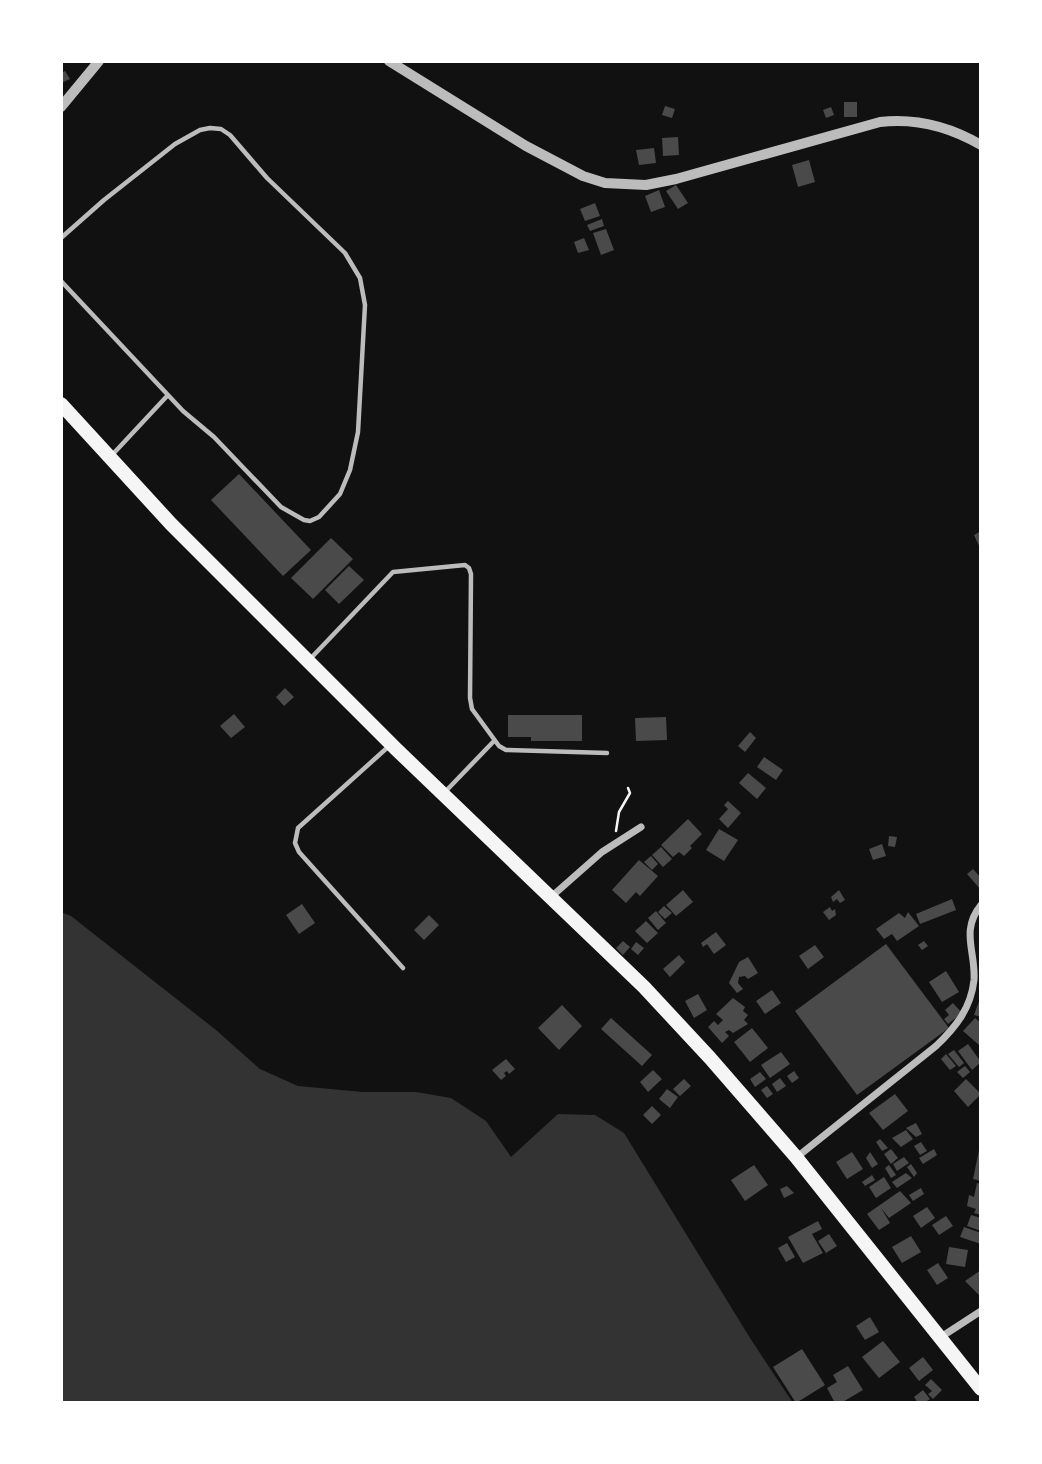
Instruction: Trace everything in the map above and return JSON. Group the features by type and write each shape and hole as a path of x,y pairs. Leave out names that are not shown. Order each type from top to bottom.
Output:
{"highway":[{"path":"61,404 171,524 391,744 644,987 796,1157 981,1389"}],"street":[{"path":"61,107 99,61"},
{"path":"389,61 526,146 583,176 605,183 646,185 676,179 880,122 901,120 944,128 981,145"},
{"path":"551,897 615,843 640,827"},
{"path":"796,1157 955,1028 963,1017 974,979 970,930 973,915 981,905"},
{"path":"946,1343 981,1311"}],"lane":[{"path":"61,238 103,200 175,144 200,130 221,129 230,135 267,178 345,253 355,265 360,278 365,305 355,454 340,494 315,519 304,520 281,507 214,437 183,411 61,281"},
{"path":"110,458 168,395"},
{"path":"308,661 393,572 401,569 465,565 471,574 470,698 472,709 494,741 506,750 607,753"},
{"path":"443,794 494,741"},
{"path":"391,744 299,828 295,843 299,852 403,968"}],"path":[{"path":"615,843 619,812 629,793 628,788"}],"shaded area":[{"path":"61,912 71,916 216,1030 260,1069 298,1086 363,1092 416,1092 451,1098 486,1121 511,1157 558,1114 595,1115 624,1133 793,1403 61,1403"}],"building":[{"path":"65,71 70,79 61,83 61,73"},
{"path":"844,102 857,102 857,117 844,117"},
{"path":"665,106 675,109 672,118 662,115"},
{"path":"831,107 834,115 826,118 823,110"},
{"path":"678,137 679,155 663,156 662,138"},
{"path":"654,148 656,163 639,165 636,150"},
{"path":"809,160 815,182 798,187 792,165"},
{"path":"676,185 688,203 678,209 666,191"},
{"path":"659,190 665,207 651,212 645,196"},
{"path":"595,203 600,216 585,221 580,209"},
{"path":"602,219 604,226 590,231 587,225"},
{"path":"606,229 614,250 601,255 593,233"},
{"path":"584,238 589,250 578,253 574,242"},
{"path":"239,474 311,550 283,576 211,500"},
{"path":"981,531 981,545 979,546 974,535"},
{"path":"331,538 353,559 313,599 291,578"},
{"path":"349,566 364,580 339,604 325,590"},
{"path":"285,688 294,697 284,706 276,697"},
{"path":"234,714 245,727 231,738 220,726"},
{"path":"508,715 582,715 582,741 531,741 531,737 508,737"},
{"path":"666,717 667,740 636,741 635,718"},
{"path":"750,732 756,738 745,752 738,746"},
{"path":"764,757 783,770 776,780 757,767"},
{"path":"748,773 766,788 757,799 739,783"},
{"path":"728,801 741,813 728,828 719,819 728,809 724,805"},
{"path":"688,819 702,834 684,856 679,852 673,857 661,845"},
{"path":"719,829 738,840 724,861 706,850"},
{"path":"889,836 897,837 895,847 888,846"},
{"path":"882,844 886,856 873,860 869,849"},
{"path":"661,847 672,859 663,867 652,855"},
{"path":"651,856 658,864 652,870 644,862"},
{"path":"639,860 658,876 640,896 636,892 626,903 612,890"},
{"path":"973,869 981,878 981,890 967,874"},
{"path":"683,890 693,902 676,916 666,905"},
{"path":"839,890 845,900 840,903 837,899 833,902 831,897"},
{"path":"952,899 956,910 920,924 916,914"},
{"path":"302,904 315,923 299,934 286,915"},
{"path":"664,906 672,913 665,919 658,912"},
{"path":"830,907 832,911 835,909 836,915 829,920 823,912"},
{"path":"656,911 666,923 658,930 648,918"},
{"path":"908,912 919,926 897,941 892,934 884,939 876,929 899,913 905,918"},
{"path":"429,915 439,925 424,940 414,930"},
{"path":"646,921 658,933 647,943 635,931"},
{"path":"716,932 726,945 714,954 707,944 703,947 701,943"},
{"path":"623,941 630,947 623,955 616,948"},
{"path":"924,941 928,946 922,950 918,945"},
{"path":"636,942 644,948 638,955 631,949"},
{"path":"886,944 949,1028 857,1095 795,1011"},
{"path":"815,945 824,957 808,969 799,956"},
{"path":"679,955 685,962 670,977 663,969"},
{"path":"748,957 758,973 748,979 745,976 739,977 738,983 743,989 737,993 729,983 739,962"},
{"path":"946,971 959,992 942,1002 929,982"},
{"path":"772,990 781,1003 765,1014 756,1001"},
{"path":"698,994 707,1010 694,1018 685,1001"},
{"path":"981,996 981,1017 974,1015"},
{"path":"733,998 745,1007 743,1011 748,1015 744,1020 748,1024 733,1033 729,1030 725,1032 729,1036 722,1043 708,1027 714,1021 718,1025 723,1020 716,1014"},
{"path":"953,1003 962,1013 948,1024 944,1019 949,1015 945,1010"},
{"path":"562,1005 582,1026 559,1050 538,1028"},
{"path":"611,1018 652,1055 642,1066 601,1029"},
{"path":"975,1018 981,1023 979,1045 963,1031"},
{"path":"752,1028 768,1048 750,1062 734,1042"},
{"path":"968,1044 981,1062 972,1070 958,1051"},
{"path":"954,1050 964,1063 959,1067 948,1054"},
{"path":"781,1052 790,1064 770,1078 761,1065"},
{"path":"946,1054 956,1066 950,1070 941,1059"},
{"path":"506,1059 515,1069 509,1074 507,1071 504,1073 506,1076 501,1080 492,1070"},
{"path":"965,1066 970,1072 963,1078 957,1072"},
{"path":"653,1070 662,1079 648,1092 640,1082"},
{"path":"794,1071 799,1078 792,1083 787,1076"},
{"path":"760,1072 766,1079 755,1087 750,1079"},
{"path":"780,1078 786,1086 777,1092 772,1084"},
{"path":"684,1079 691,1086 680,1096 673,1089"},
{"path":"966,1079 981,1094 968,1107 954,1091"},
{"path":"767,1086 773,1094 767,1098 761,1090"},
{"path":"667,1089 678,1097 670,1108 659,1099"},
{"path":"895,1094 908,1111 883,1130 869,1113"},
{"path":"652,1106 661,1115 652,1124 643,1115"},
{"path":"916,1123 922,1134 916,1137 906,1128"},
{"path":"906,1130 913,1139 901,1147 892,1138"},
{"path":"880,1139 888,1148 882,1151 876,1142"},
{"path":"921,1142 927,1151 920,1155 914,1146"},
{"path":"891,1149 898,1158 891,1164 884,1154"},
{"path":"934,1149 937,1155 923,1164 919,1158"},
{"path":"979,1150 981,1151 981,1181 973,1179"},
{"path":"852,1152 863,1169 847,1179 836,1162"},
{"path":"870,1152 878,1164 872,1168 866,1158"},
{"path":"904,1157 909,1163 897,1171 893,1164"},
{"path":"911,1164 917,1173 914,1177 907,1167"},
{"path":"754,1165 768,1185 745,1201 731,1180"},
{"path":"889,1165 896,1175 891,1178 885,1168"},
{"path":"906,1173 912,1178 897,1188 892,1182"},
{"path":"872,1175 875,1180 865,1186 862,1182"},
{"path":"884,1177 891,1188 876,1198 869,1187"},
{"path":"977,1183 981,1184 981,1215 974,1213 976,1209 967,1206 969,1195 974,1197"},
{"path":"787,1186 794,1193 784,1198 780,1189"},
{"path":"921,1188 924,1194 913,1201 909,1195"},
{"path":"900,1191 911,1203 889,1218 881,1208 890,1223 879,1230 867,1214"},
{"path":"927,1207 935,1218 921,1228 913,1216"},
{"path":"971,1215 981,1218 981,1231 967,1226"},
{"path":"946,1216 953,1226 939,1235 932,1225"},
{"path":"818,1221 822,1229 812,1234 823,1253 803,1263 788,1237"},
{"path":"964,1227 981,1233 981,1244 960,1237"},
{"path":"829,1234 837,1246 826,1253 818,1241"},
{"path":"911,1236 921,1252 902,1263 892,1247"},
{"path":"787,1243 795,1257 786,1262 778,1248"},
{"path":"949,1247 968,1250 965,1267 946,1264"},
{"path":"938,1263 948,1278 937,1285 927,1270"},
{"path":"981,1270 981,1297 965,1281"},
{"path":"870,1317 879,1332 865,1340 856,1326"},
{"path":"883,1341 900,1362 879,1378 862,1357"},
{"path":"802,1349 825,1385 796,1403 773,1367"},
{"path":"923,1357 933,1370 919,1381 909,1368"},
{"path":"848,1366 863,1390 841,1403 835,1403 827,1388 837,1382 833,1375"},
{"path":"931,1379 942,1390 933,1399 928,1394 932,1391 925,1385"},
{"path":"923,1390 930,1399 918,1403 914,1397"}]}
